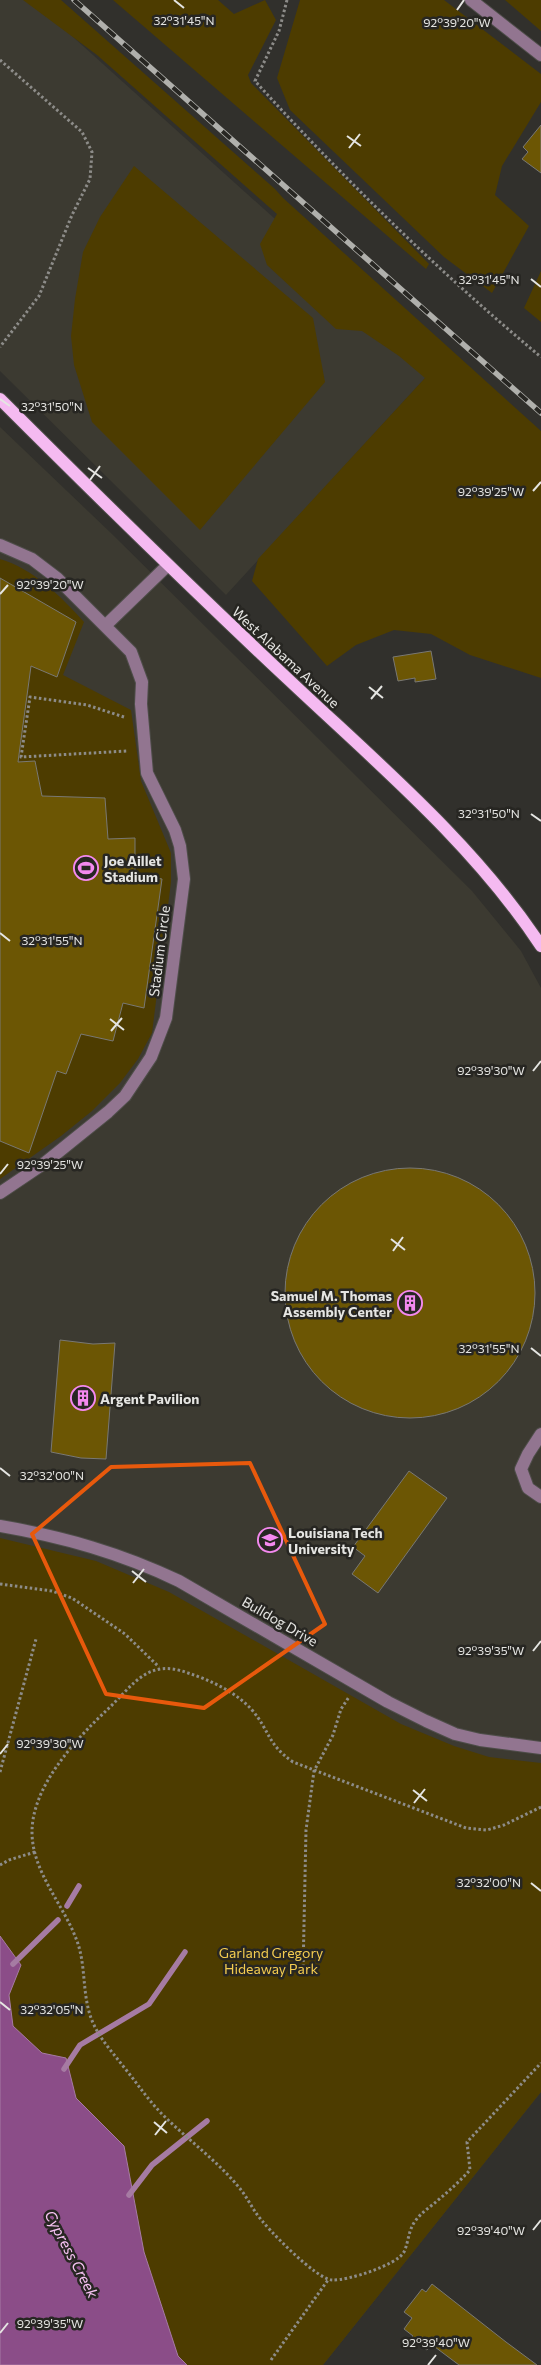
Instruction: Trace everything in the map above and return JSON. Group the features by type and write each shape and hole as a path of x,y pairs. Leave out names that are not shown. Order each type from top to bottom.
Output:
{"main road":[{"name":"West Alabama Avenue","path":"0,399 167,566 440,824 481,868 539,939"}],"street":[{"path":"471,0 541,55"},
{"name":"Stadium Circle","path":"0,545 32,559 57,578 131,652 142,682 141,704 147,773 175,830 183,865 184,879 166,1018 151,1057 125,1096 46,1162 0,1193"},
{"path":"106,625 167,566"},
{"path":"541,1434 528,1454 522,1469 528,1488 541,1497"},
{"name":"Bulldog Drive","path":"0,1526 50,1534 86,1544 171,1577 388,1702 455,1734 504,1745 541,1748"}],"path":[{"path":"286,0 279,31 255,81 406,236 483,309 541,357"},
{"path":"0,60 82,132 87,138 92,159 90,180 72,215 39,296 0,347"},
{"path":"124,717 88,705 30,697 21,757 127,751"},
{"path":"0,1584 52,1591 72,1598 125,1634 158,1667"},
{"path":"0,1772 36,1639"},
{"path":"541,1807 487,1830 466,1828 293,1762 280,1753 272,1744 252,1710 238,1697 186,1672 167,1667 158,1667 141,1676 86,1731 55,1769 35,1811 32,1833 39,1867 76,1938 82,1956 84,1986 93,2024 110,2050 148,2099 238,2186 264,2223 304,2264 328,2280 360,2275 394,2262 404,2253 408,2234 417,2219 455,2186 470,2170 466,2142 541,2063"},
{"path":"303,1972 306,1830 314,1770 332,1735 341,1709 349,1696"},
{"path":"0,1865 9,1860 35,1852"},
{"path":"271,2360 328,2280"}],"highlighted area":[{"path":"250,1463 325,1624 204,1708 106,1694 32,1534 111,1467"}],"shaded area":[{"path":"0,0 32,0 437,365 226,595 0,371"},
{"name":"Louisiana Tech University","path":"0,427 113,535 472,891 521,951 541,988 541,2092 323,2365 0,2365"}],"green space":[{"path":"23,0 61,0 275,189 541,431 541,678 470,655 431,634 394,630 356,645 327,666 252,581 258,559 425,378 399,356 362,331 336,329 267,265 260,244 277,214 97,55"},
{"path":"113,0 218,0 234,14 265,0 276,20 248,75 251,83 429,264 426,269"},
{"path":"300,0 444,0 541,74 541,102 502,166 495,195 529,226 492,293 444,257 290,110 277,78"},
{"path":"505,0 541,0 541,31"},
{"path":"134,166 313,318 325,382 200,530 92,422 74,365 71,336 83,252 100,217"},
{"path":"541,271 541,322 524,308"},
{"name":"Joe Aillet Stadium","path":"0,559 24,569 46,584 84,622 63,675 131,710 141,781 171,853 171,882 152,1033 138,1059 120,1083 92,1111 61,1136 0,1179"},
{"name":"Garland Gregory Hideaway Park","path":"0,1538 96,1561 169,1592 401,1724 454,1746 489,1757 541,1763 541,2092 323,2365 0,2365"}],"water":[{"name":"Cypress Creek","path":"0,1936 21,1965 9,1995 13,2026 42,2053 66,2058 76,2098 124,2146 144,2252 178,2356 187,2365 0,2365"}],"building":[{"path":"541,125 541,173 522,159 528,152 523,147"},
{"name":"Joe Aillet Stadium","path":"0,578 76,622 57,677 31,666 18,762 35,761 42,796 105,798 108,839 135,838 135,874 162,879 144,1008 123,1003 113,1041 81,1034 66,1074 57,1071 29,1153 0,1141"},
{"path":"431,651 436,679 415,682 415,678 398,681 393,657"},
{"name":"Samuel M. Thomas Assembly Center","path":"398,1168 422,1168 458,1177 480,1189 499,1204 514,1223 526,1245 533,1269 535,1293 533,1317 526,1341 514,1363 499,1382 480,1397 458,1409 422,1418 398,1418 362,1409 340,1397 321,1382 306,1363 294,1341 285,1305 285,1281 294,1245 306,1223 321,1204 340,1189 362,1177"},
{"name":"Argent Pavilion","path":"60,1340 93,1344 115,1343 106,1459 81,1458 51,1452"},
{"path":"409,1471 447,1498 378,1593 352,1574 365,1556 353,1547"},
{"path":"432,2284 537,2365 459,2365 431,2344 427,2350 411,2338 413,2336 404,2329 412,2318 404,2312 422,2289 426,2292"}],"waterway":[{"path":"67,1906 79,1886"},
{"path":"13,1964 58,1920"},
{"path":"64,2069 80,2045 149,2004 185,1952"},
{"path":"129,2195 152,2165 207,2121"}],"railway":[{"path":"74,0 541,413"}],"place":[{"name":"Joe Aillet Stadium","path":"86,868"},
{"name":"Samuel M. Thomas Assembly Center","path":"410,1303"},
{"name":"Argent Pavilion","path":"83,1398"},
{"name":"Louisiana Tech University","path":"270,1540"}]}
